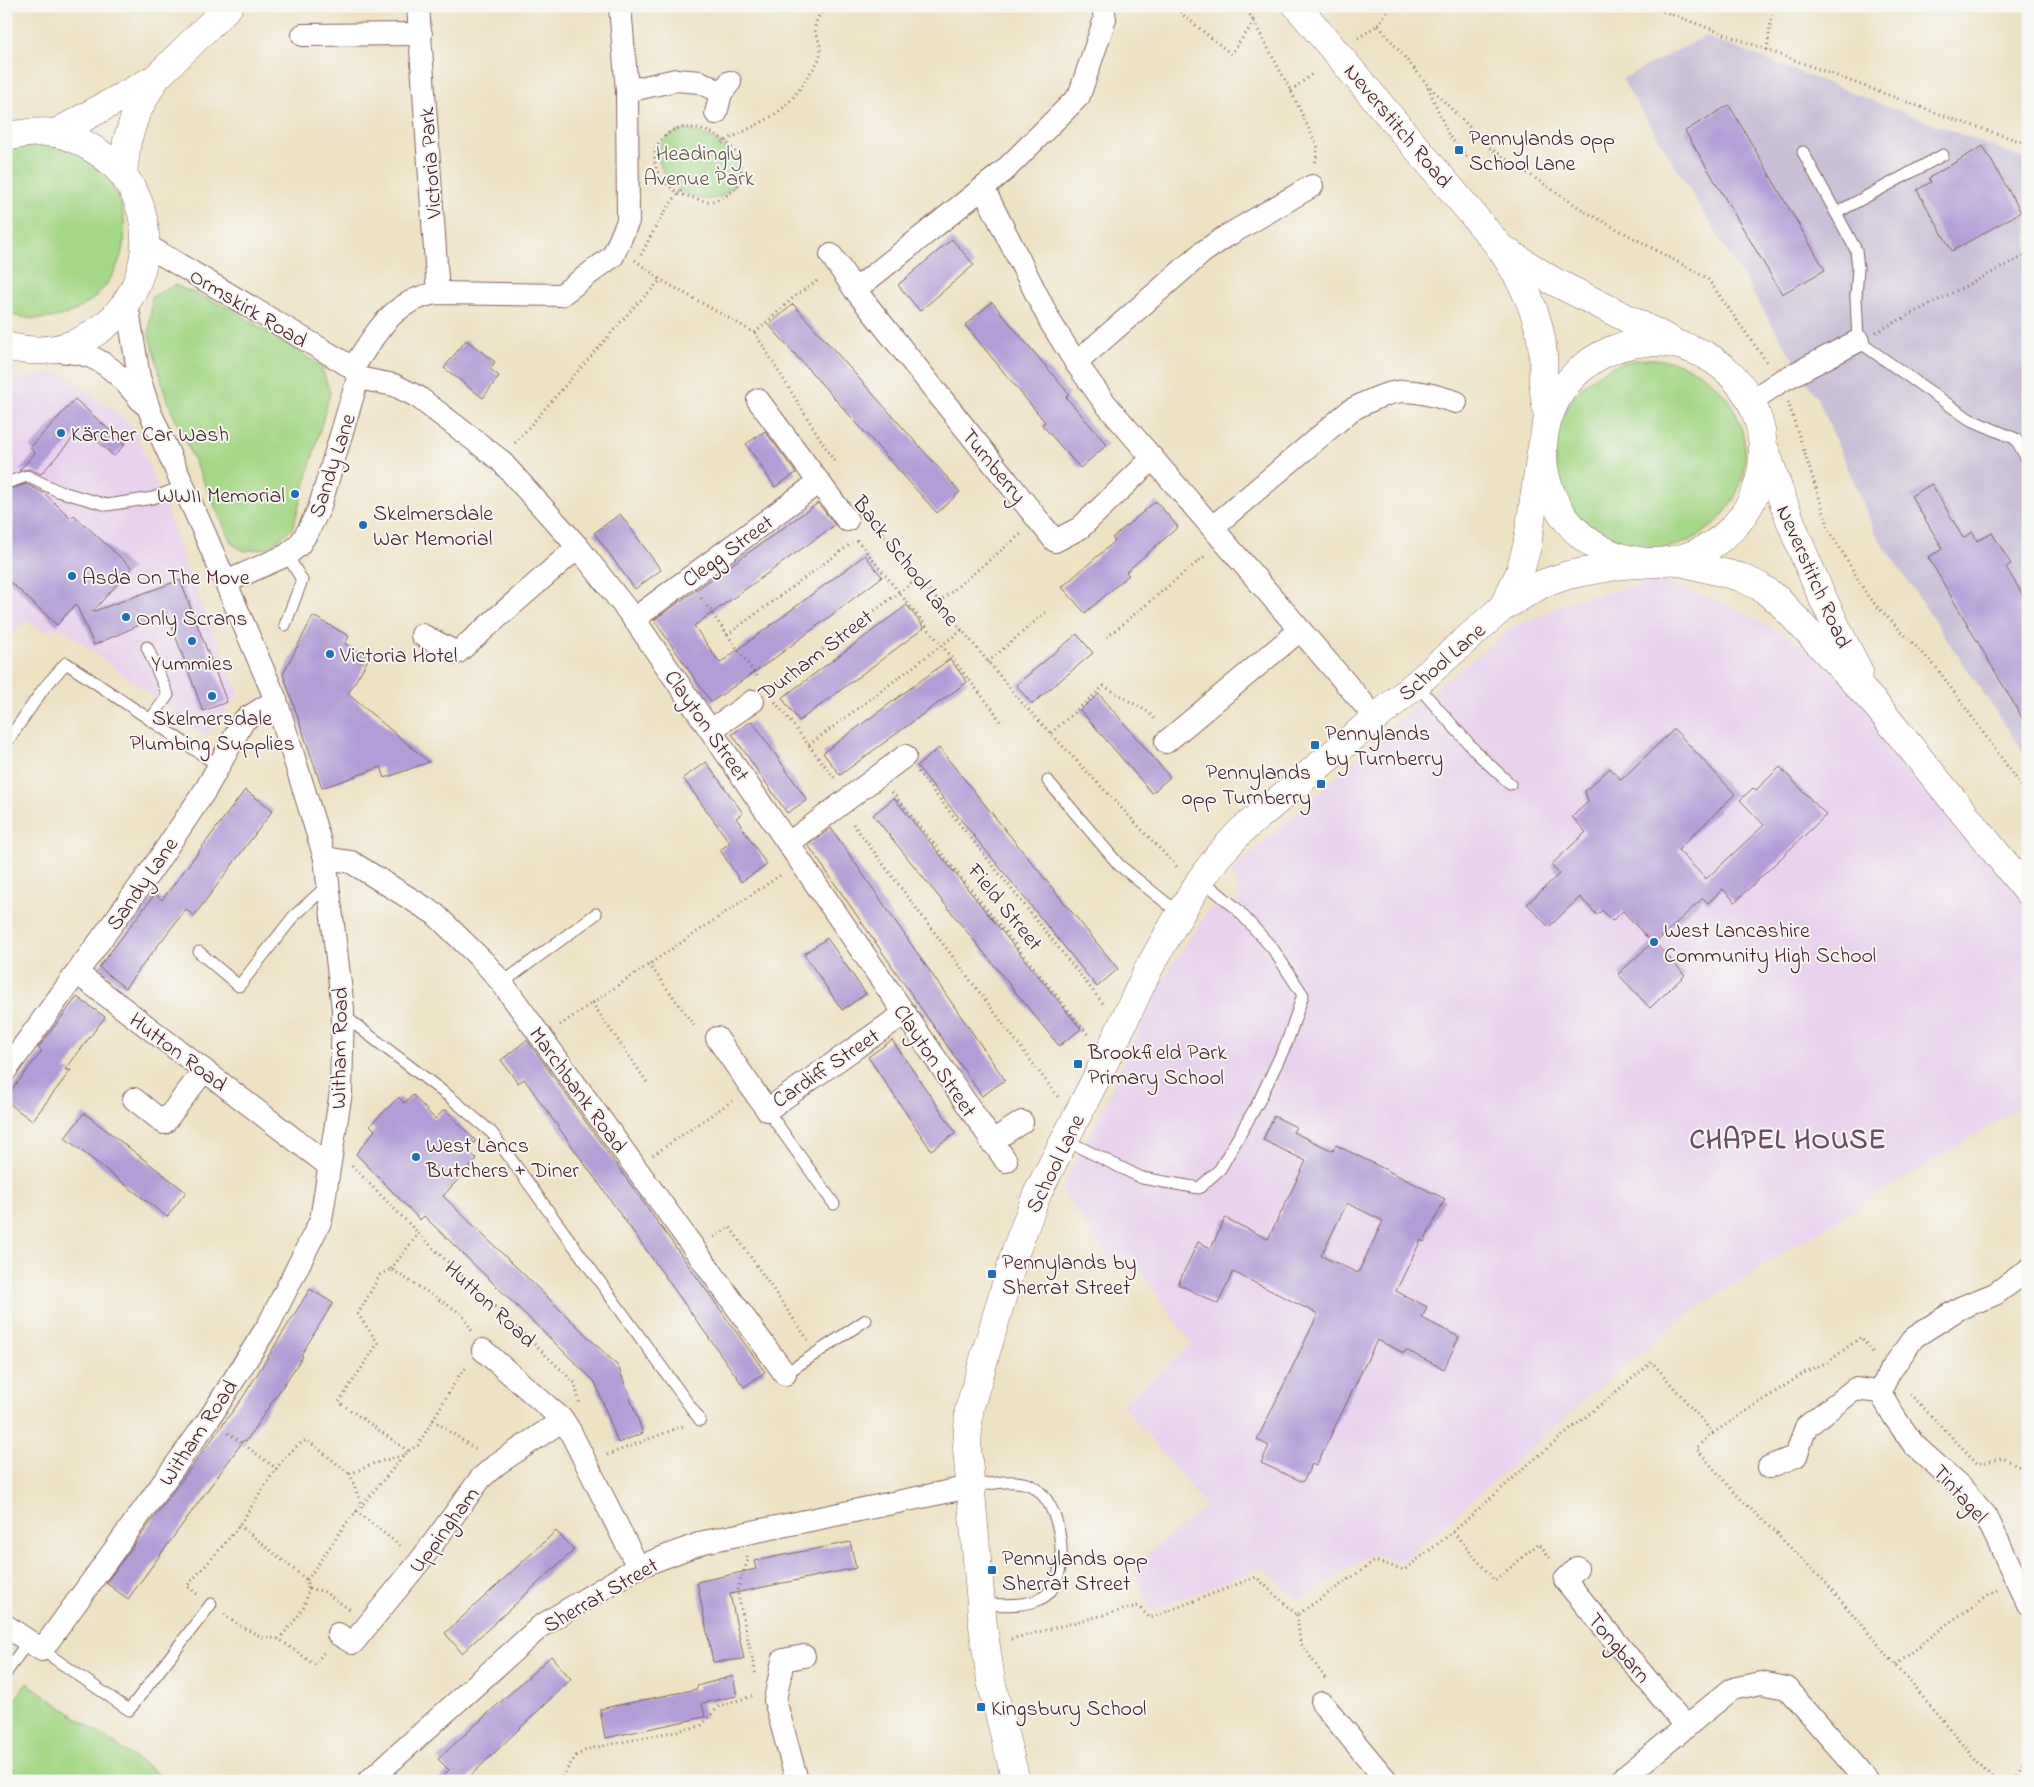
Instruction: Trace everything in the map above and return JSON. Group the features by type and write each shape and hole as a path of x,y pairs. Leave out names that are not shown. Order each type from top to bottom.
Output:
{"main road":[{"path":"123,174 127,141 136,112 156,78 229,6"},
{"name":"Neverstitch Road","path":"1297,6 1514,267 1533,307 1539,330 1543,354 1543,384 1548,417"},
{"path":"56,133 156,78"},
{"path":"6,137 28,132 56,133 81,142 104,155 123,174 136,196 144,220 146,245 140,276 127,304 106,326 81,342 52,350 23,350 6,346"},
{"name":"Neverstitch Road","path":"1498,246 1552,280 1681,345"},
{"path":"1648,342 1681,345 1709,357 1733,376 1751,401 1759,422 1763,444 1761,476 1750,505 1731,531 1706,550 1667,562 1621,559 1588,542 1562,516 1546,483 1542,446 1548,417 1563,387 1586,364 1616,348 1648,342"},
{"name":"Neverstitch Road","path":"1763,444 1785,511 1805,561 1834,624 1876,704"},
{"name":"School Lane","path":"1503,607 1520,572 1527,546 1542,446"},
{"name":"Neverstitch Road","path":"1667,562 1740,577 1759,586 1778,600 1876,704 2028,892"},
{"name":"School Lane","path":"1016,1781 991,1681 985,1646 967,1448 969,1410 1028,1215 1149,968 1198,883 1218,856 1240,832 1416,684 1503,607 1542,584 1568,574 1622,565 1667,562"}],"street":[{"name":"Victoria Park","path":"418,6 438,293"},
{"path":"613,256 628,221 627,91 620,6"},
{"path":"855,290 1004,171 1079,96 1104,19 1103,6"},
{"path":"302,35 421,34"},
{"path":"627,91 676,80 700,82 723,96"},
{"path":"1076,363 1203,252 1312,186"},
{"path":"983,188 1051,323 1076,363 1105,403 1375,717"},
{"name":"Ormskirk Road","path":"146,245 355,373"},
{"name":"Turnberry","path":"831,255 855,290 1056,540 1080,528 1153,458"},
{"name":"Sandy Lane","path":"226,582 287,555 299,545 308,531 319,509 355,373 378,330 400,308 411,300 438,293 561,295 613,256"},
{"name":"Witham Road","path":"35,1646 209,1419 269,1324 321,1220 342,1092 343,1015 325,858 276,700 150,412 139,377 127,304"},
{"path":"1751,401 1781,381 1858,341"},
{"name":"Witham Road","path":"52,350 89,356 110,368 129,386 150,412"},
{"name":"Clayton Street","path":"355,373 394,385 418,396 500,460 578,547 634,618 905,1012 991,1142 1006,1161"},
{"path":"1218,534 1351,410 1376,397 1398,390 1419,391 1456,402"},
{"name":"Back School Lane","path":"758,400 819,482 856,514"},
{"name":"Clegg Street","path":"634,618 819,482"},
{"path":"422,635 458,653 578,547"},
{"path":"1169,740 1300,630"},
{"name":"Sandy Lane","path":"6,1070 154,868 206,789 244,720 276,700"},
{"name":"Durham Street","path":"711,730 753,701"},
{"path":"795,852 839,805 905,756"},
{"name":"Marchbank Road","path":"325,858 351,862 435,914 484,962 502,983 785,1374"},
{"name":"Hutton Road","path":"77,973 204,1070 330,1156"},
{"name":"Cardiff Street","path":"717,1038 767,1110 905,1012"},
{"path":"134,1099 164,1123 204,1070"},
{"name":"Clayton Street","path":"991,1142 1022,1122"},
{"path":"1769,1467 1796,1456 1806,1428 1855,1389 1885,1383 1914,1337 1960,1308 1995,1294 2028,1270"},
{"path":"483,1350 572,1416 570,1431 638,1567"},
{"name":"Tintagel","path":"1885,1383 1895,1418 1914,1445 1960,1486 1986,1516 2028,1604"},
{"name":"Uppingham","path":"338,1634 353,1643 420,1561 481,1478 497,1464 572,1416"},
{"name":"Sherrat Street","path":"369,1781 541,1626 638,1567 704,1542 970,1487"},
{"name":"Tongbarn","path":"1571,1574 1686,1727"},
{"path":"6,1626 35,1646"},
{"path":"797,1781 768,1697 783,1660 804,1656"},
{"path":"1620,1781 1732,1690 1761,1684 1787,1688 1868,1781"},
{"path":"1322,1703 1386,1781"}],"lane":[{"path":"1803,152 1856,250 1858,268 1856,297 1858,341 1969,419 2016,440 2028,461"},
{"path":"1836,213 1943,155"},
{"path":"6,483 27,476 58,491 107,505 153,498 184,486"},
{"path":"285,625 302,580 287,555"},
{"path":"147,647 168,695 150,720"},
{"path":"6,743 44,688 66,663 219,766"},
{"path":"1416,684 1477,753 1510,784"},
{"path":"1048,781 1120,865 1180,914"},
{"path":"1070,1130 1142,1178 1199,1188 1220,1169 1258,1101 1287,1042 1303,995 1273,949 1236,908 1198,883"},
{"path":"199,952 239,986 294,916 328,885"},
{"path":"502,983 596,914"},
{"path":"343,1015 451,1098 492,1133 700,1420"},
{"path":"767,1110 834,1204"},
{"path":"785,1374 866,1320"},
{"path":"970,1487 999,1483 1016,1483 1031,1486 1044,1496 1054,1513 1062,1543 1058,1574 1051,1591 1039,1600 1031,1602 980,1605"},
{"path":"6,1673 35,1646 129,1710 212,1604"}],"path":[{"path":"723,142 771,116 796,95 819,58 820,50 814,28 817,17 826,6"},
{"path":"1172,6 1231,54 1254,22"},
{"path":"1245,6 1291,90 1318,148 1312,186"},
{"path":"1355,40 1378,26 1391,6"},
{"path":"1649,6 1950,118 2028,144"},
{"path":"1767,51 1773,6"},
{"path":"1378,26 1427,84 1490,148 1584,211 1707,278 1781,381 1830,531 1869,598 1936,667 2028,795"},
{"path":"1291,90 1312,74"},
{"path":"1427,84 1449,136 1469,158"},
{"path":"677,128 701,129 733,149 741,169 741,180 735,190 726,197 714,201 701,200 680,192 668,186 660,177 656,166 656,145 662,137 677,128"},
{"path":"638,260 659,220 680,192"},
{"path":"1858,341 2028,254"},
{"path":"755,333 795,296 816,282 831,255"},
{"path":"613,256 638,260 661,280 755,333 838,467"},
{"path":"500,460 634,306 661,280"},
{"path":"856,514 856,540 994,711 1001,723"},
{"name":"Back School Lane","path":"856,514 919,578 1022,703 1198,883"},
{"path":"939,602 1038,519"},
{"path":"1107,637 1218,534"},
{"path":"727,635 856,540"},
{"name":"Durham Street","path":"753,701 919,578"},
{"path":"988,662 1047,611"},
{"path":"809,745 962,630"},
{"path":"1051,733 1104,686 1148,712 1169,740"},
{"name":"Field Street","path":"905,756 1121,1026"},
{"name":"Field Street","path":"879,776 1107,1057"},
{"path":"839,805 1070,1130"},
{"path":"542,1038 650,964 795,852"},
{"path":"650,964 700,1033 717,1038"},
{"path":"592,1004 648,1085"},
{"path":"635,1167 752,1088"},
{"name":"Hutton Road","path":"330,1156 418,1234 575,1383 572,1416"},
{"path":"695,1250 730,1227 817,1353"},
{"path":"408,1451 339,1402 378,1343 358,1314 380,1275 391,1269 418,1234"},
{"path":"307,1580 356,1511 362,1507 408,1451 418,1445 460,1374 483,1350 462,1314 391,1269"},
{"path":"1994,1781 1826,1583 1733,1492 1696,1448 1714,1433 1807,1372 1828,1362 1861,1337 1885,1383 1978,1464 2003,1458 2028,1470"},
{"path":"1297,1615 1375,1561 1404,1570 1453,1532 1530,1463 1652,1362 1714,1433"},
{"path":"209,1419 277,1469"},
{"path":"433,1420 497,1464"},
{"path":"586,1464 700,1420"},
{"path":"338,1634 315,1665 279,1639 262,1637 238,1625 187,1586 239,1525 277,1469 299,1444 307,1440 350,1474 362,1507"},
{"path":"350,1474 375,1463 406,1455"},
{"path":"356,1511 420,1561"},
{"path":"239,1525 307,1580 309,1589 306,1606 279,1639"},
{"path":"1453,1532 1495,1581 1539,1543 1571,1574"},
{"path":"559,1781 576,1756 588,1749 701,1726 719,1706 768,1697 737,1590 748,1560 742,1534"},
{"path":"985,1646 1138,1606 1150,1618 1256,1577 1297,1615 1300,1642 1328,1682 1322,1703"},
{"path":"1896,1665 1947,1624 2015,1577"},
{"path":"309,1589 323,1591 369,1624"},
{"path":"2021,1781 2015,1779 2028,1756"},
{"path":"6,1768 15,1781"}],"shaded area":[{"path":"1705,36 2028,160 2028,759 1877,536 1820,403 1622,79"},
{"path":"60,371 133,425 173,527 186,566 239,693 206,737 60,627 44,631 27,620 6,638 6,382"},
{"name":"West Lancashire Community High School","path":"1661,581 1723,603 1789,636 1876,705 2028,892 2028,1102 1738,1281 1675,1324 1609,1379 1401,1563 1373,1554 1299,1601 1262,1567 1150,1611 1134,1566 1206,1506 1122,1404 1192,1345 1129,1254 1115,1268 1061,1188 1098,1121 1131,1044 1172,965 1212,906 1241,900 1232,871 1431,692 1516,625 1578,599"}],"green space":[{"name":"Headingly Avenue Park","path":"684,130 708,136 720,143 737,161 740,172 736,183 726,193 710,199 694,197 679,189 667,178 660,164 659,150 666,138"},
{"path":"52,143 84,156 110,181 123,211 124,241 115,270 98,295 73,312 42,319 6,313 6,148"},
{"path":"175,285 233,310 321,366 330,393 293,528 267,548 245,551 232,544 167,401 149,335 152,297"},
{"path":"1650,359 1669,361 1686,366 1703,375 1717,387 1729,401 1738,418 1743,435 1745,454 1743,473 1738,490 1729,507 1717,521 1703,533 1686,542 1669,547 1650,549 1631,547 1614,542 1597,533 1583,521 1571,507 1562,490 1557,473 1555,454 1557,435 1562,418 1571,401 1583,387 1597,375 1614,366 1631,361"},
{"path":"27,1683 168,1781 6,1781 6,1712"}],"building":[{"path":"1729,105 1825,270 1782,294 1685,131"},
{"path":"1983,146 2021,212 1952,251 1917,190 1931,182 1929,178"},
{"path":"952,239 974,265 920,311 898,285"},
{"path":"992,302 1069,394 1066,397 1107,445 1080,468 1042,425 1045,422 965,325"},
{"path":"793,304 960,492 937,513 769,325"},
{"path":"466,340 495,362 490,369 499,376 483,398 444,368"},
{"name":"Kärcher Car Wash","path":"75,399 125,444 114,456 82,428 41,474 30,469 19,471 35,453 30,448"},
{"path":"765,431 796,473 775,487 746,444"},
{"path":"26,484 44,493 71,518 74,515 132,568 92,612 180,580 227,702 203,711 167,613 94,645 76,604 57,625 6,578 6,490"},
{"path":"1932,484 1963,538 1973,532 1977,541 1992,533 2011,564 2006,567 2028,604 2028,728 1928,557 1943,549 1911,496"},
{"path":"1156,501 1178,527 1126,572 1129,575 1085,613 1062,587 1115,541 1112,538"},
{"path":"818,503 835,525 694,626 720,663 865,555 882,577 772,660 711,702 654,620"},
{"path":"620,514 661,570 635,589 594,533"},
{"path":"907,605 924,628 799,721 782,698"},
{"path":"313,616 349,636 345,644 369,658 348,694 429,762 385,778 381,767 322,788 283,674"},
{"path":"1077,634 1093,653 1032,704 1016,685"},
{"path":"950,659 967,682 840,775 823,753"},
{"path":"1099,694 1170,777 1152,793 1080,710"},
{"path":"752,721 807,800 787,813 732,734"},
{"path":"1674,729 1735,794 1678,850 1706,879 1764,825 1740,800 1753,788 1756,790 1780,767 1826,815 1735,902 1723,889 1708,903 1703,898 1655,943 1685,975 1650,1008 1618,974 1652,943 1623,911 1612,921 1602,910 1597,915 1580,897 1549,927 1527,904 1559,874 1551,865 1586,832 1572,817 1588,802 1585,791 1610,768 1621,780"},
{"path":"939,748 1118,969 1097,987 917,766"},
{"path":"706,762 743,813 736,818 767,865 741,882 720,850 730,843 683,778"},
{"path":"245,790 273,810 194,916 186,909 125,988 99,967 155,894 162,900"},
{"path":"894,798 1081,1029 1059,1046 873,815"},
{"path":"831,828 1005,1080 982,1096 808,845"},
{"path":"827,938 866,994 842,1010 804,954"},
{"path":"77,997 105,1017 65,1070 71,1070 32,1121 6,1101 6,1097 42,1051 38,1048"},
{"path":"527,1040 765,1372 744,1387 524,1079 518,1083 501,1060"},
{"path":"892,1040 956,1133 931,1150 868,1057"},
{"path":"413,1095 435,1119 445,1109 476,1141 467,1150 477,1159 443,1196 618,1366 643,1433 618,1443 595,1382 424,1216 420,1220 356,1154 375,1130 370,1125 399,1097 404,1103"},
{"path":"84,1113 186,1192 167,1217 65,1138"},
{"path":"1274,1116 1296,1127 1293,1132 1333,1151 1336,1145 1445,1199 1424,1242 1421,1240 1396,1291 1427,1307 1422,1318 1459,1337 1444,1369 1406,1350 1404,1353 1377,1340 1316,1466 1312,1464 1303,1482 1261,1463 1269,1446 1257,1440 1318,1314 1233,1272 1218,1304 1178,1284 1198,1242 1211,1248 1225,1218 1268,1239 1306,1161 1263,1140","holes":["1347,1203 1383,1221 1358,1273 1321,1256"]},
{"path":"310,1289 333,1303 301,1355 303,1356 246,1441 244,1440 128,1599 106,1583 243,1397"},
{"path":"556,1531 574,1550 462,1653 445,1633"},
{"path":"850,1542 856,1568 730,1594 744,1659 713,1662 697,1582 756,1569 754,1561"},
{"path":"551,1656 571,1679 465,1781 437,1781 449,1770 438,1759"},
{"path":"733,1676 737,1696 702,1703 705,1717 605,1738 600,1709 697,1689 697,1686"}],"place":[{"name":"Pennylands opp School Lane","path":"1459,150"},
{"name":"Kärcher Car Wash","path":"61,433"},
{"name":"WWII Memorial","path":"295,494"},
{"name":"Skelmersdale War Memorial","path":"363,525"},
{"name":"Asda On The Move","path":"72,576"},
{"name":"Only Scrans","path":"126,617"},
{"name":"Yummies","path":"192,641"},
{"name":"Victoria Hotel","path":"330,654"},
{"name":"Skelmersdale Plumbing Supplies","path":"212,696"},
{"name":"Pennylands by Turnberry","path":"1315,745"},
{"name":"Pennylands opp Turnberry","path":"1321,784"},
{"name":"West Lancashire Community High School","path":"1654,942"},
{"name":"Brookfield Park Primary School","path":"1078,1064"},
{"name":"West Lancs Butchers + Diner","path":"416,1157"},
{"name":"Pennylands by Sherrat Street","path":"992,1274"},
{"name":"Pennylands opp Sherrat Street","path":"992,1570"},
{"name":"Kingsbury School","path":"981,1707"}],"district":[{"name":"CHAPEL HOUSE","path":"1788,1138"}]}
